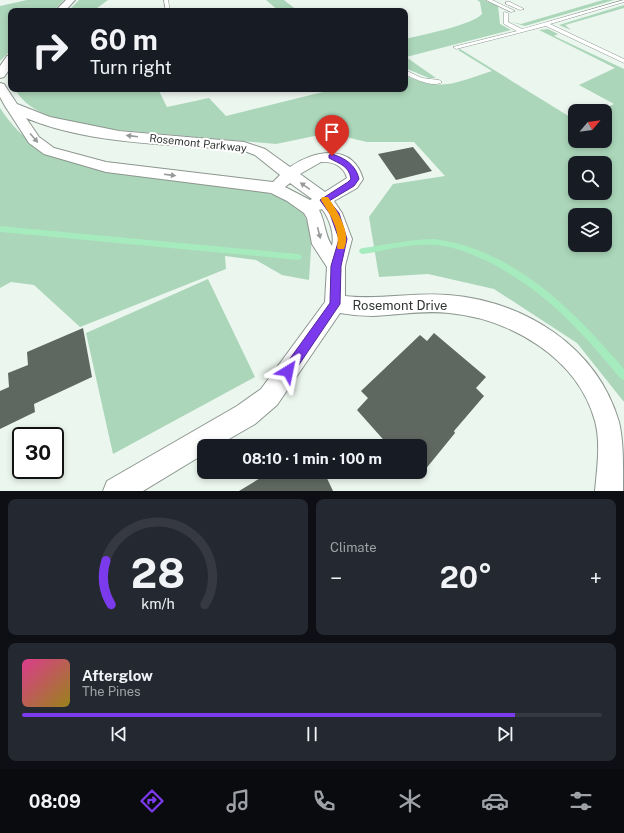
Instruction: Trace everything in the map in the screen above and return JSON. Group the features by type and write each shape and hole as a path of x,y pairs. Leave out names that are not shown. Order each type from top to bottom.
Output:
{"street":[{"path":"63,8 71,0"},
{"path":"0,75 8,63"},
{"path":"0,87 34,140 49,151 106,166 274,188 293,197 310,209 315,218 321,244 336,266"},
{"name":"Rosemont Parkway","path":"11,106 43,120 71,127 134,136 244,146 260,152 324,200 334,213 343,239 336,266 335,304"},
{"path":"274,188 289,175 311,160 323,156 332,156 349,165 353,171 355,179 351,184 310,209"},
{"name":"Rosemont Drive","path":"335,304 362,307 417,303 449,304 485,309 512,319 564,351 579,367 597,394 607,423 610,467 609,491"},
{"path":"117,491 246,415 269,397 335,304"}],"lane":[{"path":"488,0 513,11"},
{"path":"501,0 522,9"},
{"path":"456,47 522,31 623,1"},
{"path":"506,13 506,23 522,31"},
{"path":"546,24 624,61"},
{"path":"408,74 421,80 439,82"}],"green space":[{"path":"27,0 64,0 56,8 8,8 8,53 0,61 0,6"},
{"path":"79,0 108,0 97,8 71,8"},
{"path":"266,0 284,0 294,8 275,8"},
{"path":"477,0 484,0 498,6 500,24 511,30 408,56 408,38 458,26 477,18 482,14 480,2"},
{"path":"603,0 614,0 525,26 511,22 521,24"},
{"path":"624,5 624,8 565,25 571,30 559,25"},
{"path":"548,29 558,34 554,36 624,69 624,402 577,343 494,289 428,274 379,277 369,217 393,184 445,176 414,142 367,142 329,133 276,144 98,128 52,117 40,112 30,106 17,92 160,92 167,107 209,98 226,116 323,92 408,92 408,76 429,84 439,85 459,82 492,71 458,50 460,49 568,116 568,148 612,148 612,105 614,104 579,85 615,68 539,30"},
{"path":"408,58 436,78 429,78 408,69"},
{"path":"0,108 18,130 36,146 58,157 85,166 258,190 293,202 302,209 312,234 309,280 282,275 256,260 225,256 226,269 80,327 34,285 11,282 0,288"},
{"path":"208,279 255,377 113,454 86,333"}],"building":[{"path":"413,147 432,171 396,180 378,154"},
{"path":"83,328 92,377 34,404 35,412 0,429 0,391 9,387 8,373 28,365 27,352"},
{"path":"434,333 486,377 476,388 484,396 454,431 455,433 427,467 427,439 383,439 357,410 368,398 361,391 420,335 427,341"},
{"path":"259,479 327,479 333,491 239,491"}],"waterway":[{"path":"0,229 298,257"},
{"path":"363,251 408,244 435,242 448,244 485,257 507,268 545,293 578,323 624,376"}],"slow traffic":[{"path":"325,200 334,213 343,239 341,247"}],"route":[{"path":"288,371 335,304 336,266 343,239 334,213 324,200 341,191 355,179 353,171 349,165 332,156"}]}
